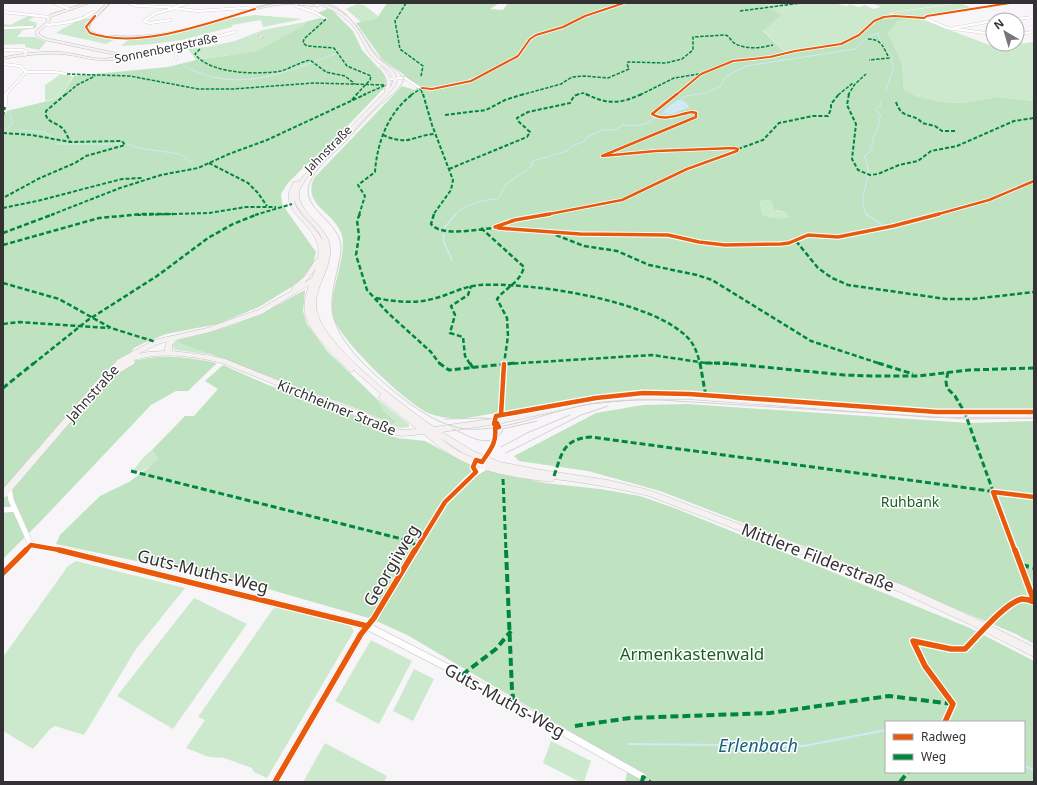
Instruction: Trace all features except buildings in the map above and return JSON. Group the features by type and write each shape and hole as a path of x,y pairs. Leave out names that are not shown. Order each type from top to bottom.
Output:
{"main road":[{"path":"88,3 49,17 49,22 37,32 38,36 40,38 110,52 117,54 118,57"},
{"path":"109,3 88,23 86,29 89,32 97,35 117,38 161,35 198,27 276,4 296,3 323,7 335,11 354,30 368,54 392,78"},
{"path":"115,3 98,18 94,28 102,33 118,35 161,33 198,25 250,8 271,3"},
{"path":"313,3 334,8 342,14 358,31 374,57 390,71 392,78"},
{"name":"Sonnenbergstraße","path":"3,58 25,55 66,54 103,61 118,57"},
{"name":"Jahnstraße","path":"252,314 301,283 311,272 322,255 321,243 318,236 292,206 290,196 293,188 305,172 384,93 392,78"},
{"name":"Jahnstraße","path":"3,495 100,382 120,362 145,346 220,327 266,309 292,294 324,271 327,257 326,240 319,229 299,206 296,196 298,186 312,169 388,92 394,84 392,78"},
{"name":"Mittlere Filderstraße","path":"322,255 308,297 308,312 313,324 336,354 382,397 452,451 468,460 486,467 528,477 555,480 594,481"},
{"name":"Mittlere Filderstraße","path":"324,271 313,301 313,312 325,332 340,351 387,395 461,448 476,456 500,465 554,476 594,481 649,493 902,589 972,621 1034,652"},
{"path":"292,294 304,294 308,297"},
{"path":"169,353 169,344 174,338"},
{"name":"Kirchheimer Straße","path":"120,362 148,354 169,353 200,356 223,361 367,417 390,431 406,433 504,420 589,402 640,396 699,397 965,416 1034,415"},
{"name":"Kirchheimer Straße","path":"100,382 125,365 155,354"},
{"path":"460,426 454,431 453,437 461,448"},
{"path":"486,467 500,465"}],"street":[{"path":"54,3 69,9"},
{"path":"129,3 137,6 174,8 201,12 243,8 255,9"},
{"path":"170,20 150,23 144,21 156,13 188,3"},
{"path":"296,3 296,6 317,13 326,19"},
{"path":"392,78 405,78 422,88 432,89 471,81 518,56 530,39 536,35 563,27 585,16 624,3"},
{"path":"985,33 953,29 924,18 927,16 1010,3"},
{"path":"3,12 49,17"},
{"path":"46,25 62,24 82,18 93,12"},
{"path":"953,29 967,25 985,23"},
{"path":"3,28 32,27"},
{"name":"Sonnenbergstraße","path":"118,57 176,47 221,37 235,32"},
{"path":"176,47 176,58"},
{"name":"Sonnenbergstraße","path":"3,50 24,50 26,52 25,55"},
{"path":"3,64 20,66 26,72 54,72 67,74"},
{"path":"5,107 6,93 26,72"},
{"name":"Georgiiweg","path":"275,782 367,626 374,618 445,502 468,478 486,467"},
{"name":"Guts-Muths-Weg","path":"9,488 11,500 31,545 71,552 367,626 462,675 643,778"},
{"path":"3,510 15,509"}],"green space":[{"path":"387,3 495,3 498,4 490,9 503,10 508,3 763,3 781,15 763,31 786,53 843,44 860,35 880,18 895,16 917,19 898,21 888,33 902,63 904,89 916,96 942,102 962,103 998,97 1034,101 1034,179 1030,182 1034,184 1034,409 968,412 687,392 638,391 460,419 428,413 417,407 373,368 346,338 337,325 332,314 332,305 343,250 343,241 337,225 315,201 312,195 311,187 314,178 402,86 415,90 419,85 407,80 403,74 382,59 356,23 377,18","holes":["679,100 685,102 689,107 670,114 665,109","763,200 772,201 774,210 785,212 789,217 775,218 762,214 760,202"]},
{"path":"763,3 832,3 847,6 850,5 845,3 859,7 865,5 873,9 881,7 871,3 957,3 889,13 893,15 872,23 849,40 842,43 786,53 763,30 780,15"},
{"path":"960,3 972,8 916,18 895,16 892,13"},
{"path":"357,4 364,5 378,16 377,18 361,22 346,9"},
{"path":"327,9 332,10 353,31 362,50 384,74 386,81 384,88 333,141 288,183 281,194 282,204 316,252 313,264 301,281 259,307 218,324 166,334 134,348 124,362 154,357 165,357 188,358 217,363 188,391 176,391 151,405 3,559 3,117 7,111 60,98 74,76 168,67 196,60 257,51 306,24 305,22 324,17 318,13"},
{"path":"255,15 303,19 263,27 261,20 232,25 232,27 182,40 121,46 129,39 174,34 232,18"},
{"path":"28,16 35,17 28,20 37,23 36,28 23,30 17,37 35,37 46,42 39,50 25,47 25,44 3,45 3,24 10,25"},
{"path":"90,18 85,24 85,31 98,37 116,39 106,44 56,33 77,22"},
{"path":"920,19 985,43 985,52 1025,52 1025,43 1034,42 1034,101 998,97 962,103 942,102 916,96 904,89 902,63 888,33 898,21"},
{"path":"305,22 306,24 257,51 196,60 188,49 207,47 235,41 263,30"},
{"path":"61,74 73,76 60,98 45,101 45,85"},
{"path":"763,200 772,201 776,211 785,212 789,217 776,218 762,214 760,202"},
{"path":"305,290 303,311 307,324 327,351 375,397 385,412 397,422 391,425 360,410 181,344 177,340 210,332 253,317"},
{"path":"177,340 181,344 215,355 175,350 172,346"},
{"name":"Armenkastenwald","path":"223,365 268,385 361,418 385,434 398,438 425,441 468,464 544,483 600,489 640,496 677,509 970,628 1034,661 1034,782 625,782 629,766 409,636 372,619 268,589 56,544 60,535 100,496 129,482 147,469 158,458 152,450 185,416 194,416 218,389 205,381"},
{"path":"375,397 409,424 409,427 400,428 391,425 397,422 385,412"},
{"name":"Ruhbank","path":"688,404 969,423 1034,421 1034,644 1016,634 829,556 660,491 588,471 519,461 514,456 596,413 643,405"},
{"path":"152,450 158,458 144,470 133,471 144,457"},
{"path":"76,561 185,588 136,649 84,735 55,726 50,729 33,749 3,731 3,657 68,566"},
{"path":"194,598 247,624 173,729 117,696"},
{"path":"277,607 350,625 354,631 267,778 254,772 252,768 224,758 209,757 186,748 205,720 198,717 273,609"},
{"path":"371,640 412,661 379,724 335,701"},
{"path":"414,669 434,679 413,721 393,711"},
{"path":"551,741 591,761 584,782 580,782 543,763"},
{"path":"325,743 387,776 384,782 303,782"}],"water":[{"path":"679,100 685,102 689,107 670,114 663,113 665,109"}],"waterway":[{"path":"890,19 898,17"},
{"path":"869,37 878,33 882,45 893,57 891,61 894,67 886,90"},
{"path":"680,100 686,96 705,93 721,86 726,76 746,66 855,49 866,39"},
{"path":"184,66 213,77 244,80 260,78 291,70 335,54"},
{"path":"867,215 863,201 868,171 864,157 872,149 873,140 879,118 881,116 875,110 881,105 880,102"},
{"path":"657,116 663,113"},
{"path":"3,132 13,123 10,114"},
{"path":"456,214 463,208 474,203 497,199 501,195 505,185 532,166 533,161 567,151 570,147 585,141 589,136 602,130 615,130 623,125 636,126 650,122 655,117"},
{"path":"19,130 43,132 55,138"},
{"path":"57,144 122,144"},
{"path":"127,144 139,148 180,154 192,163"},
{"path":"444,228 456,214"},
{"path":"867,215 881,224"},
{"path":"444,234 443,240 452,260"},
{"name":"Erlenbach","path":"628,744 804,746 885,730"},
{"name":"Erlenbach","path":"1025,766 1034,770"}],"tram line":[{"path":"110,3 92,22 89,29 99,34 110,36 139,36 171,33 278,3"},
{"path":"327,3 336,7 350,18 376,54 398,72 404,79 397,90 375,110 320,167 309,185 308,194 311,202 330,224 340,240 341,250 332,300 336,324 341,335 356,356 391,389 418,410 438,421 459,428 473,429 502,426"},
{"path":"502,426 593,403 660,400 967,419 1034,418"},
{"path":"506,453 581,415 608,406"},
{"path":"501,447 527,433 570,415"},
{"path":"445,419 495,419 500,422 502,426"},
{"path":"502,429 537,421"},
{"path":"453,429 476,439 487,441 498,436 502,429"},
{"path":"498,430 502,429"}],"railway":[{"path":"255,34 264,38"}],"marked path":[{"path":"406,3 395,21 400,49 423,66 421,76"},
{"path":"740,11 801,3"},
{"path":"326,19 304,39 303,43 307,46 334,48 347,66 371,76 370,80 352,100"},
{"path":"445,115 486,110 505,100 561,84 572,77 584,76 608,78 629,69 627,64 628,62 666,63 682,59 693,50 693,37 727,35 733,42 748,48 773,45"},
{"path":"868,39 876,39 879,41 889,58 869,60"},
{"path":"200,49 195,54 199,60 220,69 247,72 271,72 283,70 310,60 326,72 345,76 355,84"},
{"path":"67,74 130,76 198,89 233,89 314,83 386,85"},
{"path":"449,169 527,137 530,132 518,121 517,118 528,112 570,103 574,96 583,93 602,102 625,102 674,78 699,74"},
{"path":"866,74 855,84 848,96 847,105 856,124 852,159 858,170 870,175 878,174 899,165 918,161 931,151 957,146 1014,121 1034,118"},
{"path":"70,142 62,128 48,120 45,115 46,111 77,85 95,76"},
{"path":"738,149 763,140 779,123 813,116 828,116 831,109 831,104 843,90 853,83"},
{"path":"3,233 120,188 161,175 198,168 229,154 267,140 386,85"},
{"path":"422,88 402,102 382,136 376,154 375,172 358,185 365,196 365,200 357,220 359,236 356,255 367,290 388,313 431,352 440,364 449,370 522,362 652,355 706,363 724,363 844,375 872,376 918,376 969,370 1034,368"},
{"path":"421,90 432,125 453,180 451,190 434,213 431,219 431,224 434,228 446,231 497,228"},
{"path":"896,102 897,107 904,115 919,119 922,123 935,126 942,131 956,131"},
{"path":"3,116 5,107"},
{"path":"3,133 32,135 70,142 122,141 125,145 86,156 75,163 40,178 3,198"},
{"path":"383,135 394,139 407,140 427,134 435,134"},
{"path":"209,163 248,183 258,193 267,206"},
{"path":"3,208 37,201 122,179 143,178"},
{"path":"3,388 78,327 157,276 215,233 252,216 292,204"},
{"path":"3,245 99,218 143,214 209,213 246,207 276,207"},
{"path":"481,228 524,267 523,273 517,282 505,290 497,299 507,318 508,336 504,366"},
{"path":"556,235 584,246 617,251 649,265 697,275 712,280 811,341 913,374"},
{"path":"796,241 818,268 832,278 848,285 946,299 973,299 1034,292"},
{"path":"3,283 59,299 111,328 156,342"},
{"path":"376,298 403,302 416,302 436,299 467,287 490,285 574,293 592,296 627,306 662,321 678,330 688,338 697,354 706,397"},
{"path":"471,286 468,295 451,306 455,315 450,333 463,337 465,356 473,368"},
{"path":"3,324 19,322 109,328"},
{"path":"948,372 946,382 947,388 955,396 965,413 994,494"},
{"path":"554,476 562,454 569,443 581,438 591,437 997,492"},
{"path":"131,471 410,541 417,546"},
{"path":"503,479 512,690 514,705"},
{"path":"1021,565 1034,568"},
{"path":"462,675 496,649 511,631"},
{"path":"575,726 630,718 770,713 889,696 953,704"},
{"path":"900,782 907,773"},
{"path":"642,782 643,777 650,782"}],"cycle path":[{"path":"422,88 432,89 471,81 518,56 530,39 536,35 563,27 585,16 624,3"},
{"path":"495,227 515,220 622,200 687,169 737,151 738,149 734,148 656,151 602,156 696,117 696,113 692,112 666,118 656,117 652,114 701,74 733,61 770,57 795,51 841,44 859,35 874,21 884,17 894,16 924,18 927,16 1010,3"},
{"path":"95,16 86,27 90,33 109,37 138,38 189,29 255,9"},
{"path":"498,228 580,234 668,235 699,242 725,245 781,244 789,243 808,235 838,237 893,226 989,200 1034,181"},
{"path":"501,415 504,364"},
{"path":"275,782 361,634 374,618 445,502 476,472 473,467 476,460 482,462 493,447 496,434 495,428 499,427 497,423 494,424 496,416 596,398 643,393 689,394 937,412 1034,412"},
{"path":"1034,497 993,492 1034,601"},
{"path":"3,573 31,545 71,552 367,626"},
{"path":"913,641 951,649 965,649 1006,608 1013,603 1023,599 1034,602"},
{"path":"913,641 920,658 935,682 953,704 945,721"}]}
